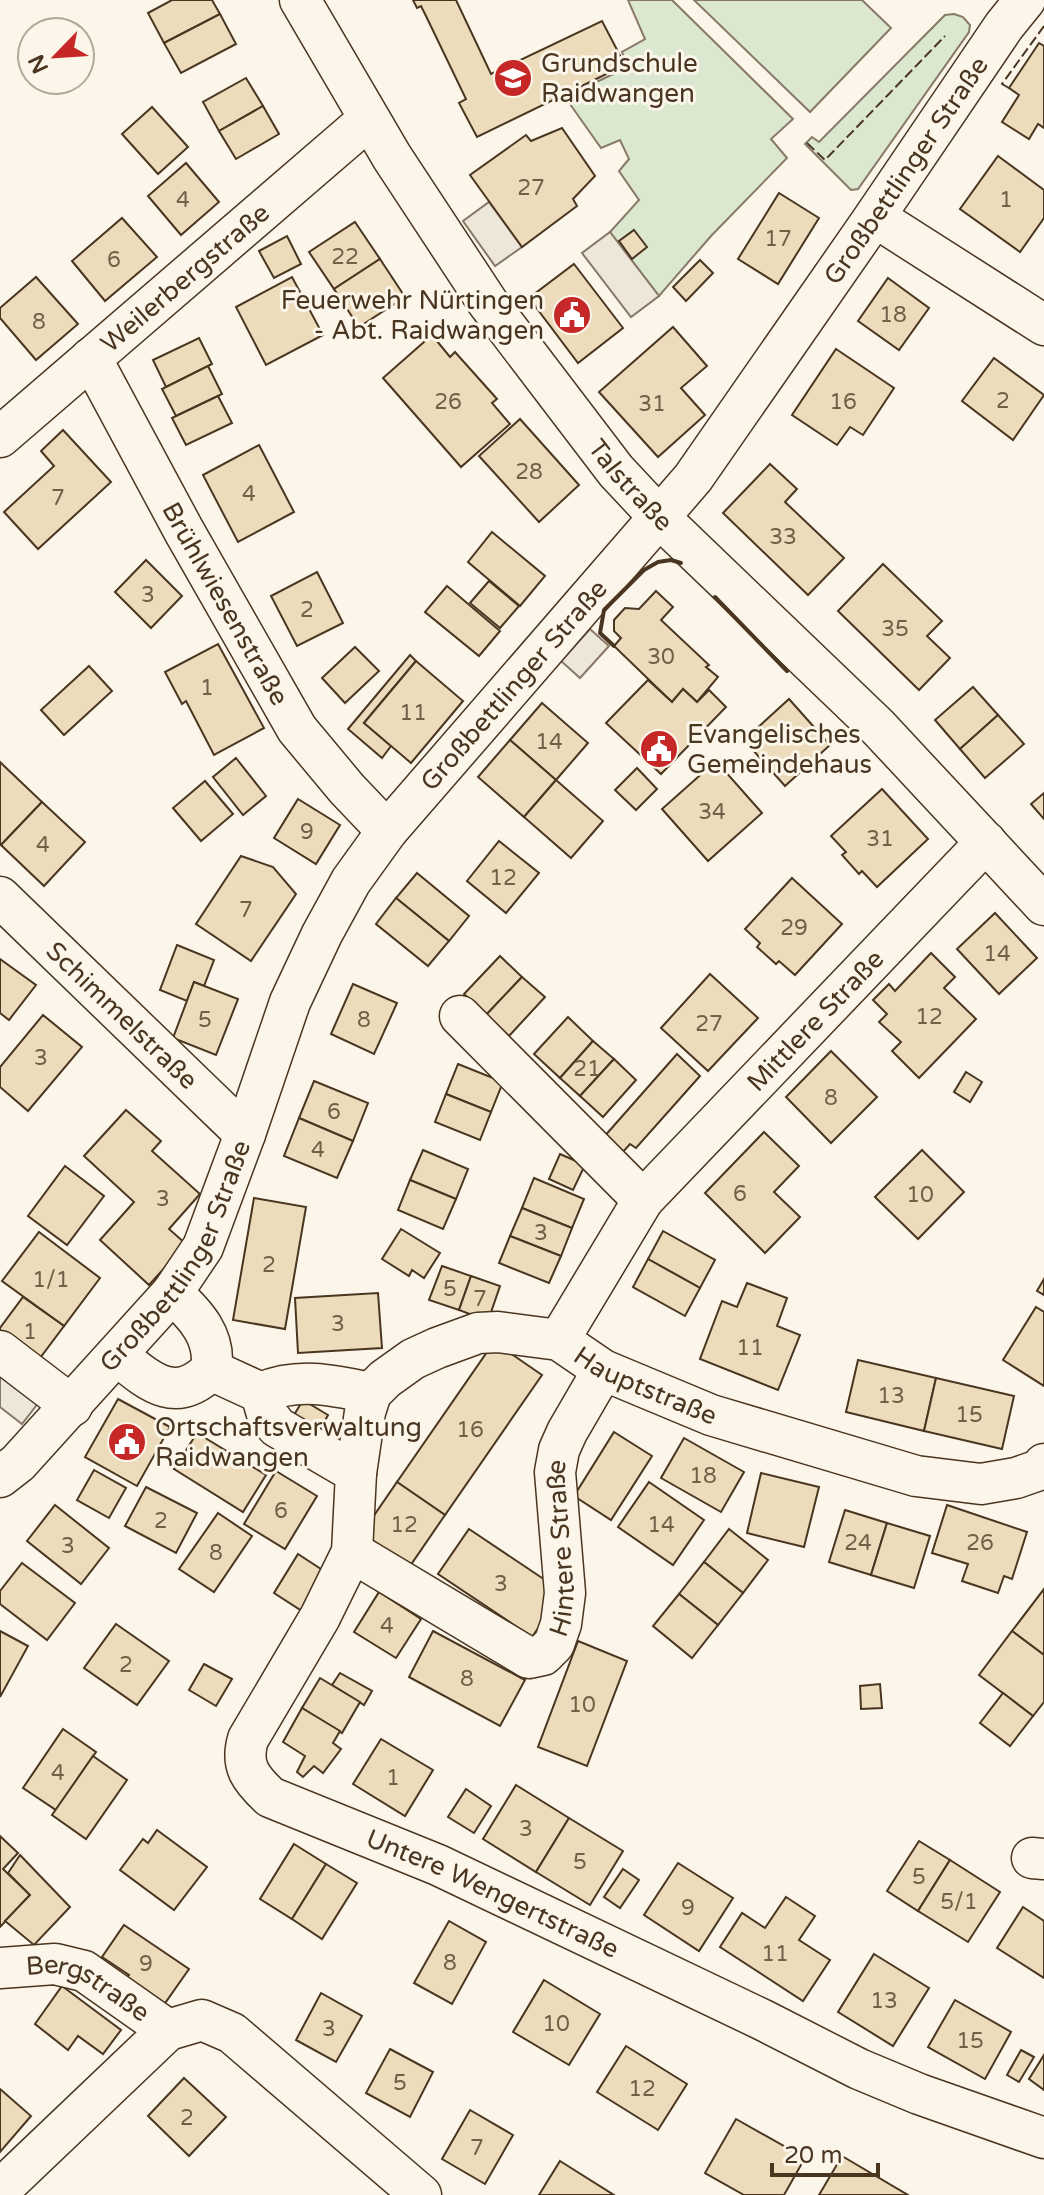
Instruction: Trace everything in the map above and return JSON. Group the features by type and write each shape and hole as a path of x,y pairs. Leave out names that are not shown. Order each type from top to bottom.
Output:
{"street":[{"name":"Talstraße","path":"300,0 415,194 488,303 616,471 659,517 877,726 1044,905"},
{"name":"Großbettlinger Straße","path":"0,1477 18,1463 72,1406 172,1293 203,1247 290,1002 351,881 387,831 693,478 1004,26 1025,0"},
{"name":"Weilerbergstraße","path":"0,437 369,119"},
{"path":"875,217 1044,325"},
{"name":"Brühlwiesenstraße","path":"91,358 184,531 297,729 387,831"},
{"name":"Mittlere Straße","path":"559,1340 643,1200 986,842"},
{"name":"Schimmelstraße","path":"0,897 245,1134"},
{"path":"460,1016 643,1200"},
{"path":"117,1355 150,1380 170,1389 192,1385 211,1370 210,1342 203,1328 192,1311 172,1293"},
{"name":"Hauptstraße","path":"371,1393 413,1359 478,1333 498,1332 559,1340 603,1370 711,1415 916,1476 981,1484 1016,1478 1043,1468"},
{"path":"0,1351 72,1406"},
{"path":"211,1370 261,1393 289,1384 311,1383 371,1393"},
{"name":"Hintere Straße","path":"352,1552 529,1658 543,1655 554,1644 561,1624 565,1593 555,1472 559,1450 603,1370"},
{"path":"261,1393 267,1414 277,1427 356,1473"},
{"name":"Untere Wengertstraße","path":"371,1393 356,1473 352,1552 320,1617 248,1739 244,1753 253,1781 270,1797 438,1865 859,2069 919,2094 1044,2138"},
{"name":"Bergstraße","path":"0,1968 55,1964 84,1971 168,2030"},
{"path":"0,2190 168,2030 202,2020 232,2033 421,2195"}],"green space":[{"path":"628,0 672,0 793,119 771,139 787,158 711,236 659,296 610,232 639,200 619,171 629,159 620,140 601,148 565,97 628,67 622,52 645,39"},
{"path":"694,0 862,0 891,28 810,112"},
{"path":"945,15 963,17 970,25 969,32 858,189 851,190 805,144 812,137 819,142"}],"shaded area":[{"path":"489,202 522,247 495,266 463,221"},
{"path":"610,232 659,296 631,317 582,253"},
{"path":"590,629 609,646 580,678 561,661"},
{"path":"0,1372 39,1402 22,1424 0,1407"}],"building":[{"path":"172,0 212,0 220,14 164,43 148,13"},
{"path":"413,0 456,0 491,74 602,21 625,65 477,137 459,103 466,99 421,6 417,8"},
{"path":"220,14 236,44 181,73 164,43"},
{"path":"1039,43 1044,46 1044,128 1038,124 1029,139 1002,122 1019,95 1009,88"},
{"path":"246,78 263,106 219,131 203,102"},
{"path":"263,106 279,134 236,159 219,131"},
{"path":"152,107 188,147 158,174 122,134"},
{"path":"562,128 595,176 573,199 577,206 522,247 470,175 526,135 531,141"},
{"path":"998,156 1044,190 1044,218 1020,252 960,209"},
{"path":"186,163 219,202 181,235 148,196"},
{"path":"779,193 819,218 778,284 738,259"},
{"path":"122,218 157,257 105,301 72,261"},
{"path":"355,222 380,259 334,289 309,252"},
{"path":"634,230 647,247 632,259 619,241"},
{"path":"287,236 301,264 274,278 259,251"},
{"path":"380,259 405,297 359,327 334,289"},
{"path":"700,260 713,273 686,301 673,287"},
{"path":"574,264 623,328 578,363 529,298"},
{"path":"36,277 78,324 36,360 0,318 0,308"},
{"path":"292,277 323,335 266,365 236,307"},
{"path":"888,278 929,308 899,350 858,321"},
{"path":"673,327 707,366 681,388 705,415 658,457 599,392"},
{"path":"432,335 450,357 455,352 497,399 492,403 510,424 461,467 383,378"},
{"path":"199,338 212,364 166,387 153,360"},
{"path":"836,349 894,388 863,435 850,427 837,445 792,415"},
{"path":"994,358 1044,395 1013,440 962,401"},
{"path":"208,366 222,394 176,416 162,389"},
{"path":"218,396 232,423 186,445 172,418"},
{"path":"520,419 579,485 539,522 479,456"},
{"path":"63,430 111,482 38,549 4,512 54,466 41,451"},
{"path":"259,445 294,512 238,542 203,475"},
{"path":"770,464 797,489 785,502 844,558 808,595 723,513"},
{"path":"492,532 545,576 520,606 468,562"},
{"path":"146,560 182,596 151,628 115,592"},
{"path":"883,564 942,621 927,636 950,658 919,690 838,611"},
{"path":"317,572 343,623 297,646 271,596"},
{"path":"489,581 519,606 500,628 470,603"},
{"path":"447,586 500,631 479,656 425,612"},
{"path":"656,591 673,607 661,620 718,677 697,702 683,689 672,702 614,646 621,638 614,631 614,620 625,608 639,609"},
{"path":"218,644 264,728 214,755 186,701 182,704 165,672"},
{"path":"355,647 379,671 345,703 322,678"},
{"path":"410,655 416,661 364,723 391,746 382,758 348,729"},
{"path":"416,661 463,701 411,763 364,723"},
{"path":"89,666 112,691 64,735 41,710"},
{"name":"Evangelisches Gemeindehaus","path":"648,680 672,702 683,689 697,702 709,690 726,707 661,774 606,723"},
{"path":"973,687 998,715 960,749 935,720"},
{"path":"789,699 830,745 785,786 744,740"},
{"path":"542,703 588,743 556,780 510,740"},
{"path":"998,715 1024,744 985,778 960,749"},
{"path":"510,740 556,780 524,817 478,777"},
{"path":"236,758 266,796 243,815 213,777"},
{"path":"716,761 762,813 708,861 662,809"},
{"path":"0,762 42,802 1,845 0,844"},
{"path":"637,768 657,789 636,810 615,790"},
{"path":"556,780 603,821 571,858 524,817"},
{"path":"205,781 233,814 201,841 173,808"},
{"path":"882,789 928,839 877,887 862,871 859,874 842,855 846,852 831,836"},
{"path":"1044,793 1044,819 1031,804"},
{"path":"298,799 340,825 316,864 274,838"},
{"path":"42,802 85,842 44,886 1,845"},
{"path":"499,841 539,873 506,913 467,881"},
{"path":"241,856 273,867 296,894 251,961 196,924"},
{"path":"417,873 469,916 449,941 396,898"},
{"path":"792,878 842,924 795,975 779,961 776,964 757,947 760,943 745,929"},
{"path":"396,898 449,941 428,966 376,924"},
{"path":"995,913 1037,958 999,994 957,949"},
{"path":"177,945 214,960 204,986 194,982 187,1001 160,990"},
{"path":"931,953 955,977 944,988 976,1019 919,1078 892,1051 901,1042 879,1022 887,1014 873,1000 889,984 895,991"},
{"path":"500,956 522,977 486,1015 464,994"},
{"path":"0,959 36,985 9,1020 0,1013"},
{"path":"710,974 758,1018 708,1071 661,1028"},
{"path":"522,977 545,997 509,1036 486,1015"},
{"path":"194,982 238,999 216,1055 173,1038"},
{"path":"353,984 397,1003 374,1054 331,1034"},
{"path":"43,1015 82,1047 28,1111 0,1087 0,1067"},
{"path":"568,1017 593,1041 560,1078 534,1054"},
{"path":"593,1041 614,1059 580,1096 560,1078"},
{"path":"831,1051 877,1097 831,1143 786,1097"},
{"path":"677,1054 700,1076 636,1148 630,1144 621,1154 603,1138"},
{"path":"614,1059 636,1080 603,1117 580,1096"},
{"path":"458,1064 503,1082 491,1112 446,1094"},
{"path":"966,1072 982,1082 970,1102 954,1092"},
{"path":"314,1081 368,1103 353,1141 299,1118"},
{"path":"446,1094 491,1112 480,1140 435,1122"},
{"path":"126,1110 161,1141 152,1151 200,1194 169,1229 186,1244 149,1285 100,1240 134,1202 84,1156"},
{"path":"299,1118 353,1141 337,1178 284,1156"},
{"path":"764,1132 799,1166 774,1192 800,1217 765,1253 705,1193"},
{"path":"423,1150 468,1169 456,1199 410,1180"},
{"path":"922,1150 964,1192 918,1239 875,1197"},
{"path":"560,1154 585,1165 573,1190 549,1179"},
{"path":"65,1166 104,1196 67,1245 28,1216"},
{"path":"534,1178 584,1199 572,1228 522,1208"},
{"path":"410,1180 456,1199 443,1229 398,1210"},
{"path":"254,1198 306,1207 285,1329 233,1320"},
{"path":"522,1208 572,1228 561,1256 510,1236"},
{"path":"401,1229 440,1253 424,1278 412,1270 409,1276 382,1259"},
{"path":"663,1231 715,1260 700,1288 648,1259"},
{"path":"39,1232 100,1278 64,1326 2,1281"},
{"path":"510,1236 561,1256 549,1283 499,1263"},
{"path":"648,1259 700,1288 685,1316 633,1287"},
{"path":"442,1266 471,1276 459,1310 429,1300"},
{"path":"471,1276 500,1286 488,1321 459,1310"},
{"path":"1044,1279 1044,1295 1037,1291"},
{"path":"747,1283 787,1298 777,1326 800,1335 778,1390 700,1359 722,1301 737,1307"},
{"path":"378,1293 382,1348 298,1353 295,1298"},
{"path":"23,1297 64,1326 37,1362 0,1334 0,1328"},
{"path":"1036,1307 1044,1312 1044,1386 1003,1360"},
{"path":"494,1342 542,1375 445,1515 397,1482"},
{"path":"858,1360 936,1378 924,1431 846,1412"},
{"path":"936,1378 1014,1396 1002,1449 924,1431"},
{"name":"Ortschaftsverwaltung Raidwangen","path":"118,1399 170,1427 137,1486 85,1457"},
{"path":"303,1400 328,1415 317,1435 291,1420"},
{"path":"614,1432 652,1456 611,1520 574,1496"},
{"path":"197,1433 266,1475 243,1512 174,1469"},
{"path":"684,1438 744,1472 721,1512 661,1478"},
{"path":"94,1470 126,1488 109,1518 77,1500"},
{"path":"276,1471 317,1496 285,1549 244,1524"},
{"path":"761,1473 819,1487 804,1547 747,1533"},
{"path":"397,1482 445,1515 410,1566 362,1533"},
{"path":"649,1482 704,1520 673,1565 618,1527"},
{"path":"146,1487 197,1513 176,1553 125,1526"},
{"path":"55,1505 109,1548 81,1584 27,1541"},
{"path":"947,1505 1027,1532 1012,1579 1004,1576 998,1593 962,1581 968,1564 932,1553"},
{"path":"845,1510 887,1523 871,1575 829,1562"},
{"path":"218,1513 252,1536 214,1592 179,1569"},
{"path":"887,1523 930,1536 914,1588 871,1575"},
{"path":"469,1529 563,1592 532,1637 438,1574"},
{"path":"729,1529 768,1560 743,1593 704,1562"},
{"path":"298,1554 327,1573 302,1611 274,1593"},
{"path":"704,1562 743,1593 718,1625 679,1594"},
{"path":"22,1563 75,1603 47,1640 0,1604 0,1591"},
{"path":"1044,1589 1044,1655 1012,1631"},
{"path":"379,1592 421,1619 396,1658 354,1632"},
{"path":"679,1594 718,1625 692,1658 653,1626"},
{"path":"116,1624 169,1661 137,1705 84,1668"},
{"path":"0,1631 28,1646 0,1697"},
{"path":"433,1631 525,1680 500,1726 409,1677"},
{"path":"1012,1631 1044,1655 1044,1702 1033,1716 979,1675"},
{"path":"578,1641 627,1661 587,1766 538,1747"},
{"path":"204,1664 232,1679 216,1706 189,1690"},
{"path":"340,1673 372,1691 364,1705 332,1685"},
{"path":"320,1678 360,1702 342,1733 302,1708"},
{"path":"880,1684 882,1708 861,1709 860,1686"},
{"path":"1003,1693 1033,1716 1010,1746 980,1723"},
{"path":"302,1708 340,1731 333,1743 341,1749 323,1773 314,1766 303,1777 297,1772 305,1756 283,1742"},
{"path":"63,1729 96,1752 56,1810 23,1788"},
{"path":"381,1739 433,1770 405,1816 353,1784"},
{"path":"93,1756 127,1780 86,1839 52,1815"},
{"path":"516,1785 569,1818 536,1872 483,1839"},
{"path":"466,1789 491,1806 474,1833 448,1817"},
{"path":"569,1818 623,1851 590,1905 536,1872"},
{"path":"157,1830 207,1867 174,1910 120,1870 143,1839 148,1843"},
{"path":"0,1836 18,1853 3,1869 30,1895 0,1927"},
{"path":"919,1841 950,1860 918,1911 887,1891"},
{"path":"294,1844 326,1864 292,1919 260,1899"},
{"path":"20,1855 70,1907 34,1945 5,1921 30,1895 8,1873"},
{"path":"950,1860 1000,1892 968,1942 918,1911"},
{"path":"678,1863 733,1898 699,1951 644,1915"},
{"path":"326,1864 357,1883 322,1939 292,1919"},
{"path":"623,1869 639,1880 620,1908 604,1897"},
{"path":"786,1897 815,1916 799,1940 830,1960 803,2001 720,1947 742,1913 765,1928"},
{"path":"1023,1907 1044,1921 1044,1978 997,1948"},
{"path":"449,1921 486,1942 452,2004 414,1983"},
{"path":"124,1925 189,1969 163,2006 125,1980 129,1975 102,1957"},
{"path":"874,1954 929,1988 893,2046 838,2012"},
{"path":"544,1980 600,2014 569,2065 513,2032"},
{"path":"62,1986 121,2030 103,2054 78,2036 68,2050 35,2024"},
{"path":"321,1993 362,2016 336,2062 296,2040"},
{"path":"955,2000 1011,2032 985,2079 928,2047"},
{"path":"626,2046 687,2084 658,2130 597,2092"},
{"path":"390,2049 433,2072 410,2117 366,2093"},
{"path":"1021,2050 1034,2057 1019,2082 1007,2075"},
{"path":"1044,2055 1044,2090 1029,2079"},
{"path":"184,2078 226,2117 189,2156 148,2116"},
{"path":"0,2089 31,2116 0,2152"},
{"path":"470,2110 513,2135 485,2184 442,2159"},
{"path":"736,2119 805,2158 784,2195 744,2195 705,2173"},
{"path":"842,2156 908,2195 819,2195"},
{"path":"560,2161 614,2195 539,2195"}],"fence":[{"path":"1009,88 1002,84 1044,26"},
{"path":"807,143 825,160 945,36"}],"wall":[{"path":"614,646 600,633 604,610 644,570 658,562 671,560 681,563"},
{"path":"715,597 787,671"}],"place":[{"name":"Grundschule Raidwangen","path":"513,78"},
{"name":"Feuerwehr Nürtingen - Abt. Raidwangen","path":"572,315"},
{"name":"Evangelisches Gemeindehaus","path":"659,749"},
{"name":"Ortschaftsverwaltung Raidwangen","path":"127,1442"}]}
